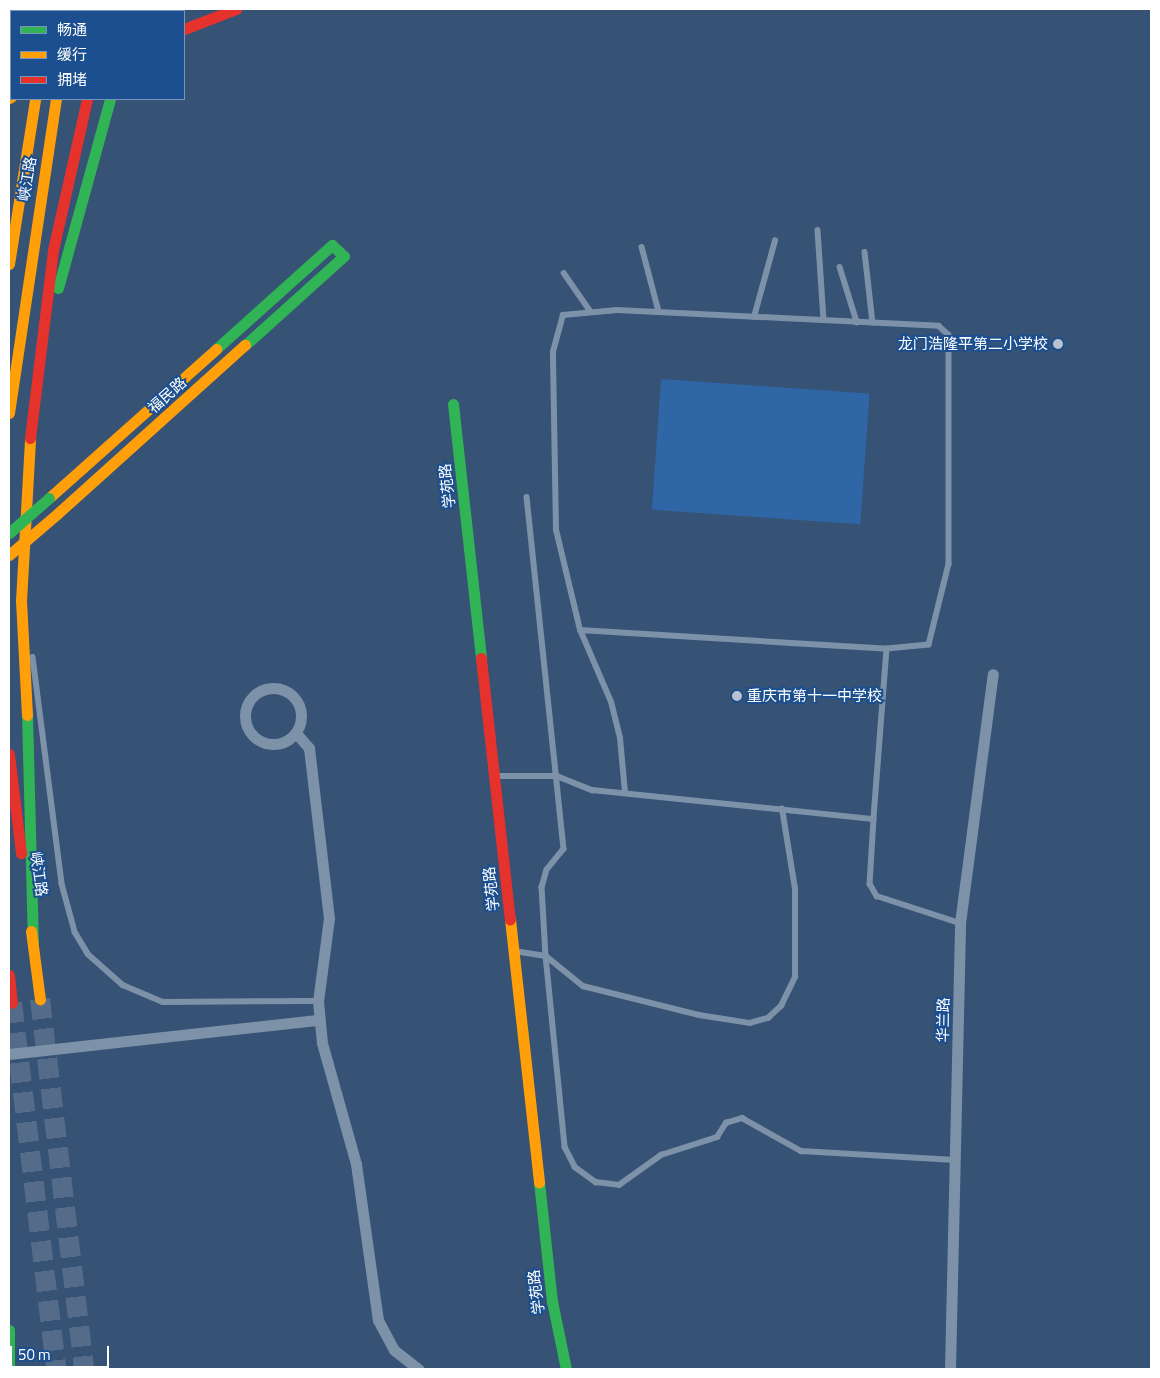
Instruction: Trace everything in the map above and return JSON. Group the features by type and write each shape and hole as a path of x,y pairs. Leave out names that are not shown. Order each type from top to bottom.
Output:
{"main road":[{"path":"185,29 236,9"},
{"name":"峡江路","path":"9,264 35,100"},
{"name":"峡江路","path":"9,413 31,244 56,100"},
{"path":"33,943 31,782 21,601 25,477 36,370 59,216 87,100"},
{"path":"36,370 110,100"},
{"name":"福民路","path":"9,533 332,245 344,256 9,555"},
{"name":"学苑路","path":"453,404 552,1301 566,1369"},
{"name":"峡江路","path":"9,754 40,999"},
{"path":"9,975 12,1003"},
{"path":"9,1330 9,1369"}],"street":[{"name":"华兰路","path":"950,1369 960,923 993,674"},
{"path":"272,687 292,694 302,713 296,733 277,744 256,738 245,718 252,697 272,687"},
{"path":"296,733 309,748 329,918 318,1001 319,1020 356,1164 378,1320 394,1350 418,1369"},
{"path":"9,1054 319,1020"}],"lane":[{"path":"818,230 824,320"},
{"path":"754,317 775,242"},
{"path":"642,247 659,312"},
{"path":"864,252 873,323"},
{"path":"840,266 857,322"},
{"path":"564,273 591,312"},
{"path":"580,630 887,649 930,645 949,564 949,336 939,326 659,312 591,312 563,315 553,352 556,530 580,630 611,702 620,738 625,793"},
{"path":"527,498 564,849 547,870 542,887 546,956 565,1147 576,1167 596,1182 618,1185 661,1155 717,1137 726,1124 742,1118 801,1151 955,1160"},
{"path":"21,601 40,692 62,884 72,924 88,954 123,984 163,1002 318,1001"},
{"path":"887,649 870,884 877,896 960,923"},
{"path":"494,776 557,776 592,790 874,819"},
{"path":"513,951 546,956 583,986 699,1015 750,1023 768,1018 781,1006 795,976 795,890 782,809"}],"shaded area":[{"path":"661,379 869,394 860,524 652,510"}],"tunnel":[{"path":"40,999 84,1369"},
{"path":"12,1003 56,1369"}],"traffic: fast":[{"path":"58,288 110,100"},
{"path":"216,349 332,245 344,256 245,345"},
{"path":"453,404 481,658"},
{"path":"9,533 49,498"},
{"path":"27,715 33,943"},
{"path":"539,1182 552,1301 566,1369"},
{"path":"9,1330 9,1369"}],"traffic: slow":[{"path":"9,264 35,100"},
{"path":"9,413 56,100"},
{"path":"57,514 245,345"},
{"path":"49,498 216,349"},
{"path":"27,715 21,601 30,438"},
{"path":"9,555 57,514"},
{"path":"510,919 539,1182"},
{"path":"31,931 40,999"}],"traffic: jam":[{"path":"185,29 236,9"},
{"path":"30,438 53,250 87,100"},
{"path":"481,658 510,919"},
{"path":"9,754 21,853"},
{"path":"9,975 12,1003"}],"place":[{"name":"龙门浩隆平第二小学校","path":"1058,344"},
{"name":"重庆市第十一中学校","path":"737,696"}]}
